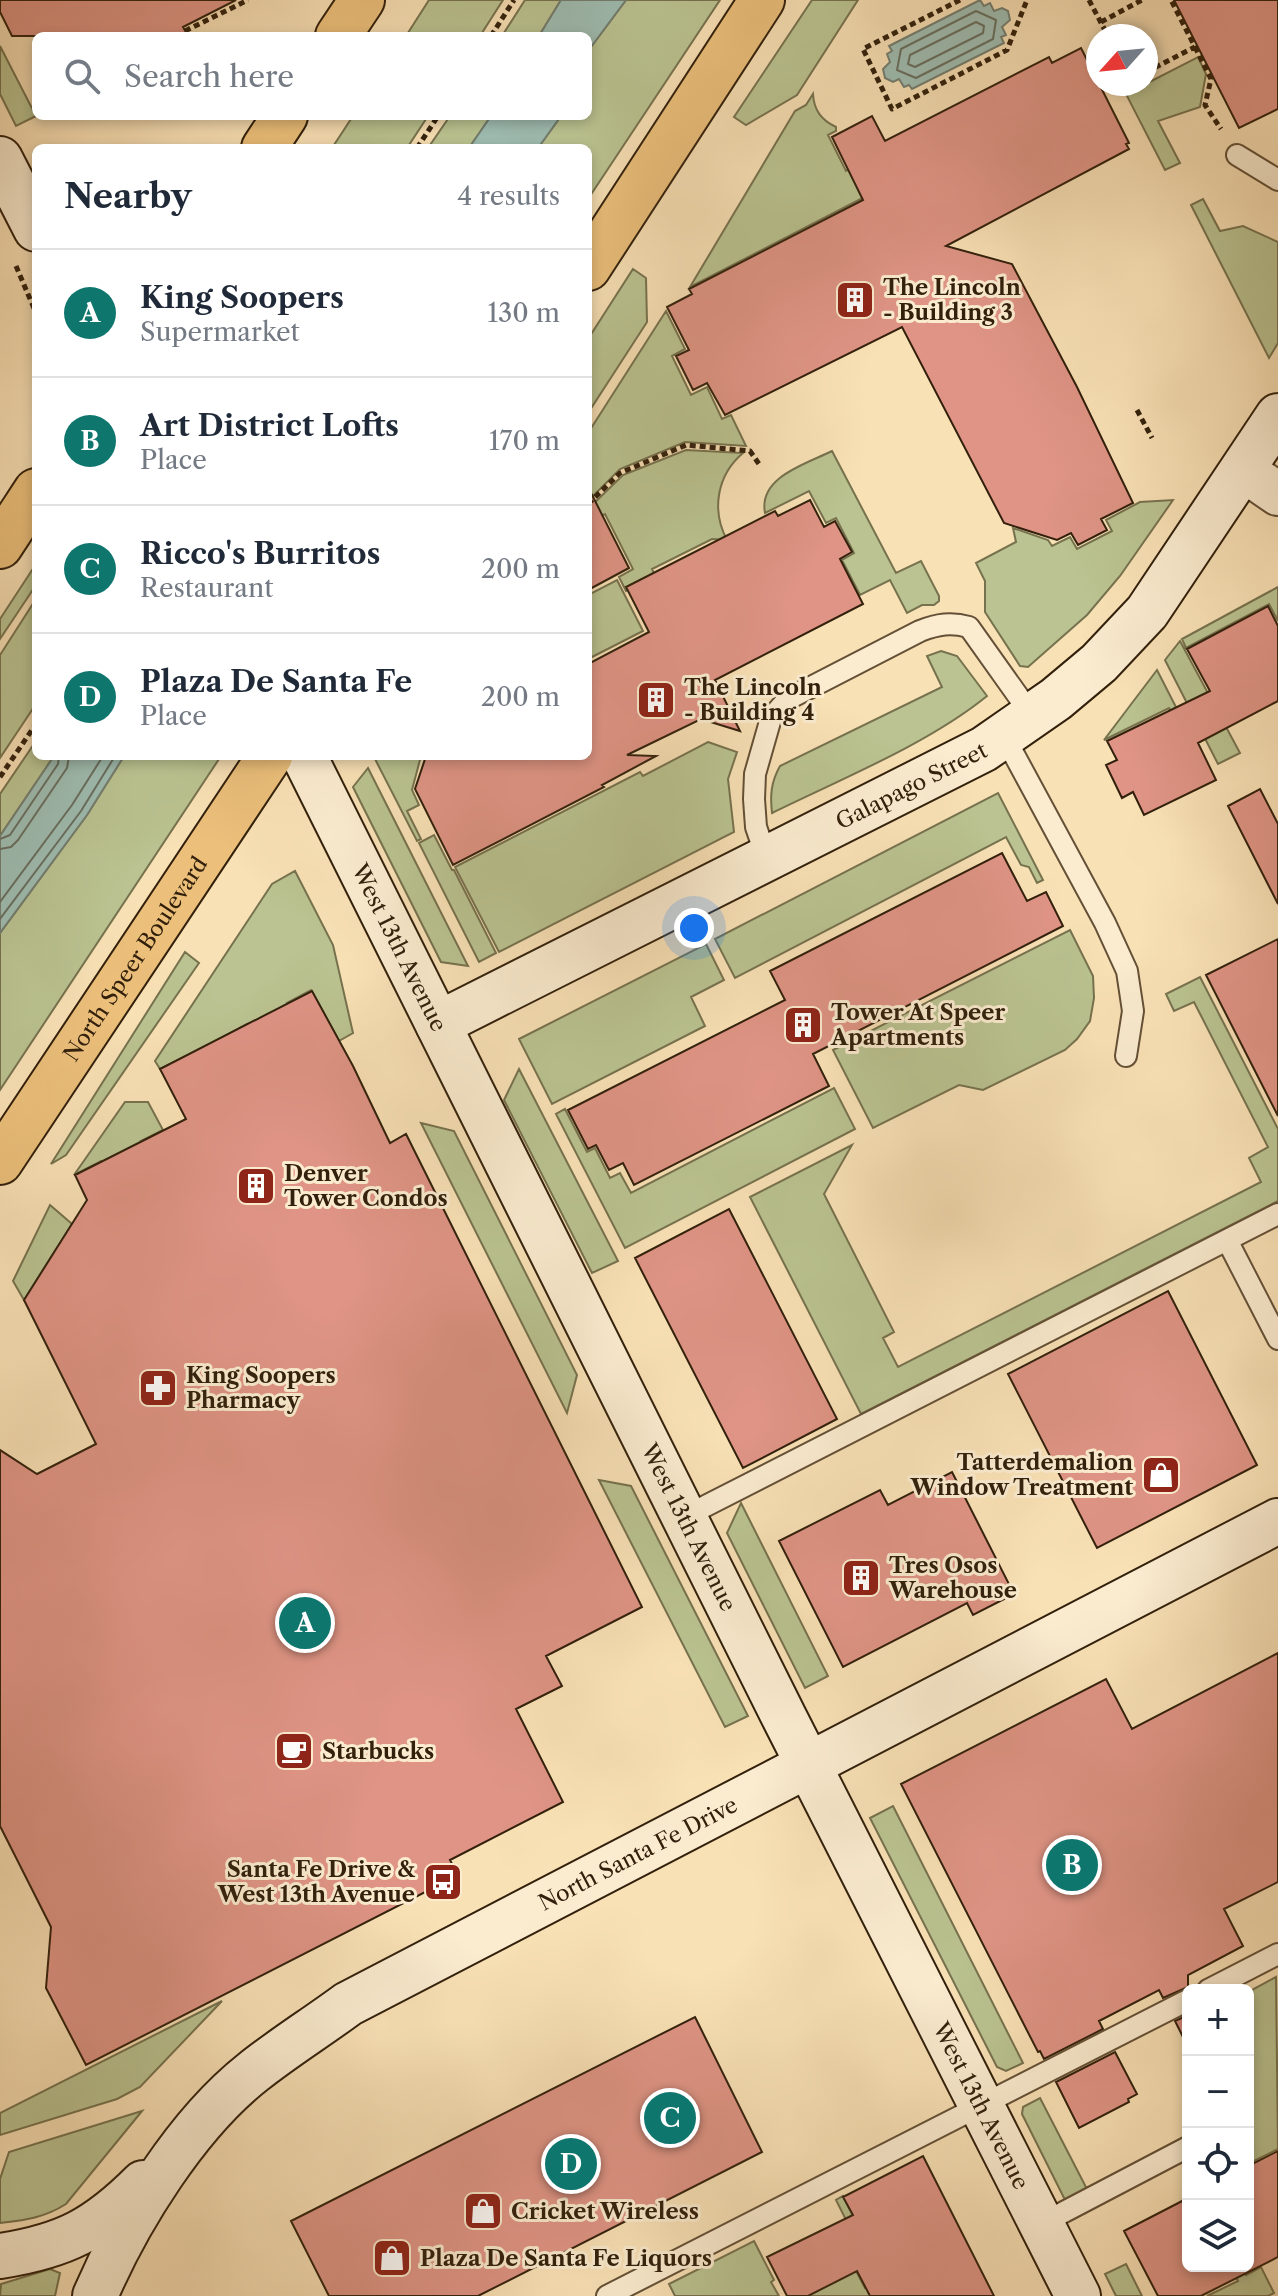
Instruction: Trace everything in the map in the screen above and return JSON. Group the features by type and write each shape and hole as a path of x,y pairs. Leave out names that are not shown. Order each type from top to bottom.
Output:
{"main road":[{"path":"341,32 362,0"},
{"path":"592,262 762,0"},
{"path":"267,144 282,120"},
{"path":"4,177 32,222"},
{"name":"Galapago Street","path":"438,1024 984,749 1018,726 1099,663 1261,482 1278,416"},
{"path":"0,546 32,497"},
{"name":"North Speer Boulevard","path":"0,1162 267,760"},
{"name":"West 13th Avenue","path":"306,760 808,1765 1078,2296"},
{"name":"North Santa Fe Drive","path":"95,2296 124,2238 180,2148 219,2103 252,2073 348,2004 1278,1521"},
{"path":"0,2256 38,2250 76,2236 120,2207 180,2148"}],"lane":[{"path":"1237,155 1278,180"},
{"path":"767,859 756,827 754,799 755,774 771,718 788,699 920,631 954,623 969,627 1018,726 1127,971 1133,1011 1126,1056"},
{"path":"684,1517 1278,1214"},
{"path":"1227,1240 1278,1339"},
{"path":"1220,1984 1278,1954"},
{"path":"607,2296 1182,2003"},
{"path":"1041,2224 1182,2150"}],"path":[{"path":"185,31 248,0"},
{"path":"494,32 514,0"},
{"path":"960,0 863,49 892,109 1007,50 1027,0"},
{"path":"1089,0 1101,22 1142,0"},
{"path":"1171,0 1211,79 1205,105 1237,155"},
{"path":"1158,66 1195,47"},
{"path":"420,144 435,120"},
{"path":"1137,410 1152,438"},
{"path":"592,500 620,473 686,445 750,451 759,464"},
{"path":"0,777 32,730"}],"green space":[{"path":"429,0 503,0 483,32 409,32"},
{"path":"525,0 561,0 541,32 505,32"},
{"path":"626,0 720,0 592,193 592,144 541,144 558,120 592,120 592,46"},
{"path":"812,0 858,0 797,95 746,125 734,117"},
{"path":"0,46 32,108 32,118 16,126 0,94"},
{"path":"1198,57 1206,74 1200,107 1158,121 1180,163 1165,170 1127,96 1158,96 1158,78"},
{"path":"813,94 819,114 836,127 836,131 828,135 846,171 890,148 884,187 690,287 795,111 806,105"},
{"path":"350,120 425,120 410,144 335,144"},
{"path":"447,120 488,120 472,144 431,144"},
{"path":"1203,199 1220,231 1243,226 1278,242 1278,343 1269,358 1191,205"},
{"path":"633,269 646,278 647,322 592,407 592,333"},
{"path":"666,311 685,349 672,356 691,395 707,387 722,419 731,415 746,446 685,442 620,469 592,497 592,427"},
{"path":"686,450 743,453 727,472 719,494 719,517 727,540 712,539 652,569 655,575 626,591 619,577 633,569 605,514 592,520 592,505 623,475"},
{"path":"832,451 896,573 921,561 939,596 939,601 934,605 922,605 907,613 890,580 860,595 842,560 854,553 836,518 826,523 809,491 765,513 765,501 776,481"},
{"path":"1173,500 1120,576 1087,615 1028,667 1020,666 985,612 985,581 976,563 1016,542 1013,528 1048,540 1052,546 1070,537 1077,549 1112,531 1106,520 1140,502"},
{"path":"32,570 32,591 0,639 0,619"},
{"path":"617,580 643,631 592,657 592,593"},
{"path":"1278,587 1278,621 1269,604 1186,648 1182,639"},
{"path":"32,605 32,710 0,758 0,655"},
{"path":"1180,641 1240,753 1218,764 1165,660"},
{"path":"941,651 957,656 987,696 911,745 772,813 772,789 780,766 942,687 927,656"},
{"path":"1157,670 1202,758 1196,760 1169,708 1104,740"},
{"path":"708,742 737,752 728,779 734,832 499,952 455,867 640,772 643,776"},
{"path":"32,747 32,760 51,760 0,836 0,794"},
{"path":"121,760 218,760 0,1090 0,933 87,815"},
{"path":"376,760 420,760 412,790 419,805 407,811 421,839 417,841"},
{"path":"368,768 468,966 441,962 353,787"},
{"path":"998,793 1043,880 1037,883 1029,867 1021,865 1006,837 735,978 715,939"},
{"path":"434,835 496,953 479,962 419,843"},
{"path":"295,871 333,945 353,1033 339,1041 311,990 287,1003 292,1012 247,1024 225,1036 189,1066 184,1057 160,1069 155,1061 272,884"},
{"path":"1070,930 1093,976 1094,998 1090,1021 1077,1039 1065,1050 983,1090 959,1085 873,1128 833,1050"},
{"path":"706,944 724,980 691,997 705,1026 552,1104 519,1039"},
{"path":"185,952 199,963 66,1155 51,1164"},
{"path":"1200,977 1278,1129 1278,1201 861,1414 750,1197 852,1145 824,1194 894,1332 883,1338 898,1367 1261,1182 1249,1158 1268,1147 1194,1002 1174,1011 1166,994"},
{"path":"519,1069 618,1261 592,1273 504,1100"},
{"path":"834,1088 855,1129 625,1248 556,1114 565,1109 587,1152 595,1148 610,1178 620,1173 631,1193"},
{"path":"125,1102 148,1102 163,1130 141,1141 146,1151 106,1172 101,1161 74,1175"},
{"path":"421,1123 454,1131 577,1375 567,1413"},
{"path":"50,1205 72,1224 24,1300 13,1281"},
{"path":"599,1480 631,1486 748,1716 725,1727"},
{"path":"741,1503 828,1676 805,1688 727,1533"},
{"path":"893,1806 1023,2063 1006,2071 997,2067 870,1818"},
{"path":"1276,1977 1278,2149 1254,2161 1254,2056 1254,1989"},
{"path":"222,2001 140,2087 117,2099 0,2135 0,2113"},
{"path":"1040,2098 1089,2193 1067,2204 1022,2114 1023,2107"},
{"path":"142,2111 66,2204 42,2215 0,2223 0,2179 9,2152"},
{"path":"843,2196 893,2296 811,2296 800,2274 855,2269 865,2288 877,2282 836,2200"},
{"path":"754,2241 779,2296 675,2296 669,2284"},
{"path":"1126,2264 1142,2296 1116,2296 1105,2274"},
{"path":"1261,2267 1274,2293 1268,2296 1207,2296 1238,2281 1233,2272 1245,2272 1246,2275"},
{"path":"50,2269 60,2273 55,2296 0,2296 1,2284"}],"water":[{"path":"561,0 626,0 592,46 592,32 541,32"},
{"path":"980,0 984,6 990,3 994,11 1002,8 1008,11 1010,20 1002,27 1006,35 1001,37 1004,43 912,89 909,85 904,87 899,79 893,82 885,78 883,69 890,62 887,54 892,51 889,46"},
{"path":"488,120 558,120 541,144 472,144"},
{"path":"51,760 121,760 87,815 0,933 0,836"}],"building":[{"path":"0,0 236,0 183,27 186,32 32,32 32,36 12,36 0,12"},
{"path":"1174,0 1278,0 1278,109 1239,128"},
{"name":"The Lincoln - Building 3","path":"1081,48 1086,58 1086,96 1105,96 1129,143 1126,144 1129,149 946,246 1012,264 1077,387 1133,503 1101,519 1107,530 1078,545 1071,533 1057,540 1004,523 902,327 725,415 707,383 693,390 676,356 689,350 667,307 692,294 689,289 863,200 832,137 872,116 885,141 1049,57 1052,63"},
{"path":"592,495 629,568 592,588"},
{"name":"The Lincoln - Building 4","path":"810,500 824,527 835,521 852,552 840,559 863,604 715,680 740,731 701,719 627,755 656,756 602,785 604,787 453,865 415,789 425,760 592,760 592,662 649,632 626,587 775,511 778,516"},
{"path":"1268,606 1278,626 1278,701 1198,743 1216,780 1144,815 1133,792 1122,798 1106,765 1117,760 1107,741 1210,691 1187,649"},
{"path":"1260,789 1278,824 1278,904 1228,806"},
{"name":"Tower At Speer Apartments","path":"1002,853 1027,901 1046,892 1063,926 813,1054 829,1086 634,1185 623,1163 609,1170 596,1145 588,1149 568,1110 785,1000 770,971"},
{"path":"1278,939 1278,1116 1206,975"},
{"path":"312,991 390,1143 406,1134 642,1607 546,1656 562,1686 516,1709 563,1802 450,1860 460,1879 432,1894 429,1890 86,2065 46,1988 51,1927 0,1826 0,1450 37,1474 96,1444 24,1300 87,1200 75,1175 186,1119 160,1069"},
{"path":"729,1209 837,1419 743,1468 635,1258"},
{"path":"1168,1291 1257,1465 1097,1548 1008,1374"},
{"name":"Tres Osos Warehouse","path":"952,1472 1014,1594 973,1615 967,1603 843,1667 779,1541 880,1490 888,1505"},
{"path":"1278,1653 1278,1882 1224,1909 1243,1946 1188,1975 1188,1984 1182,1984 1182,1990 1163,1998 1159,1990 1099,2021 1103,2029 1044,2059 901,1784 1106,1679 1132,1729"},
{"path":"695,2017 762,2152 478,2296 329,2296 291,2221"},
{"path":"1182,2018 1182,2035 1175,2021"},
{"path":"1115,2052 1137,2094 1128,2099 1129,2102 1079,2128 1056,2082"},
{"path":"1278,2151 1278,2257 1254,2269 1254,2200 1254,2163"},
{"path":"923,2156 994,2296 870,2296 857,2271 808,2296 787,2296 767,2257 853,2215 843,2197"},
{"path":"1182,2201 1182,2272 1248,2272 1201,2296 1158,2296 1124,2231"}],"place":[{"name":"The Lincoln - Building 3","path":"855,300"},
{"name":"The Lincoln - Building 4","path":"656,700"},
{"name":"Tower At Speer Apartments","path":"803,1025"},
{"name":"Denver Tower Condos","path":"256,1186"},
{"name":"King Soopers Pharmacy","path":"158,1388"},
{"name":"Tatterdemalion Window Treatment","path":"1161,1475"},
{"name":"Tres Osos Warehouse","path":"861,1578"},
{"name":"King Soopers","path":"305,1623"},
{"name":"Starbucks","path":"294,1751"},
{"name":"Art District Lofts","path":"1072,1865"},
{"name":"Santa Fe Drive & West 13th Avenue","path":"443,1882"},
{"name":"Ricco's Burritos","path":"670,2118"},
{"name":"Plaza De Santa Fe","path":"571,2164"},
{"name":"Cricket Wireless","path":"483,2211"},
{"name":"Plaza De Santa Fe Liquors","path":"392,2258"}]}
